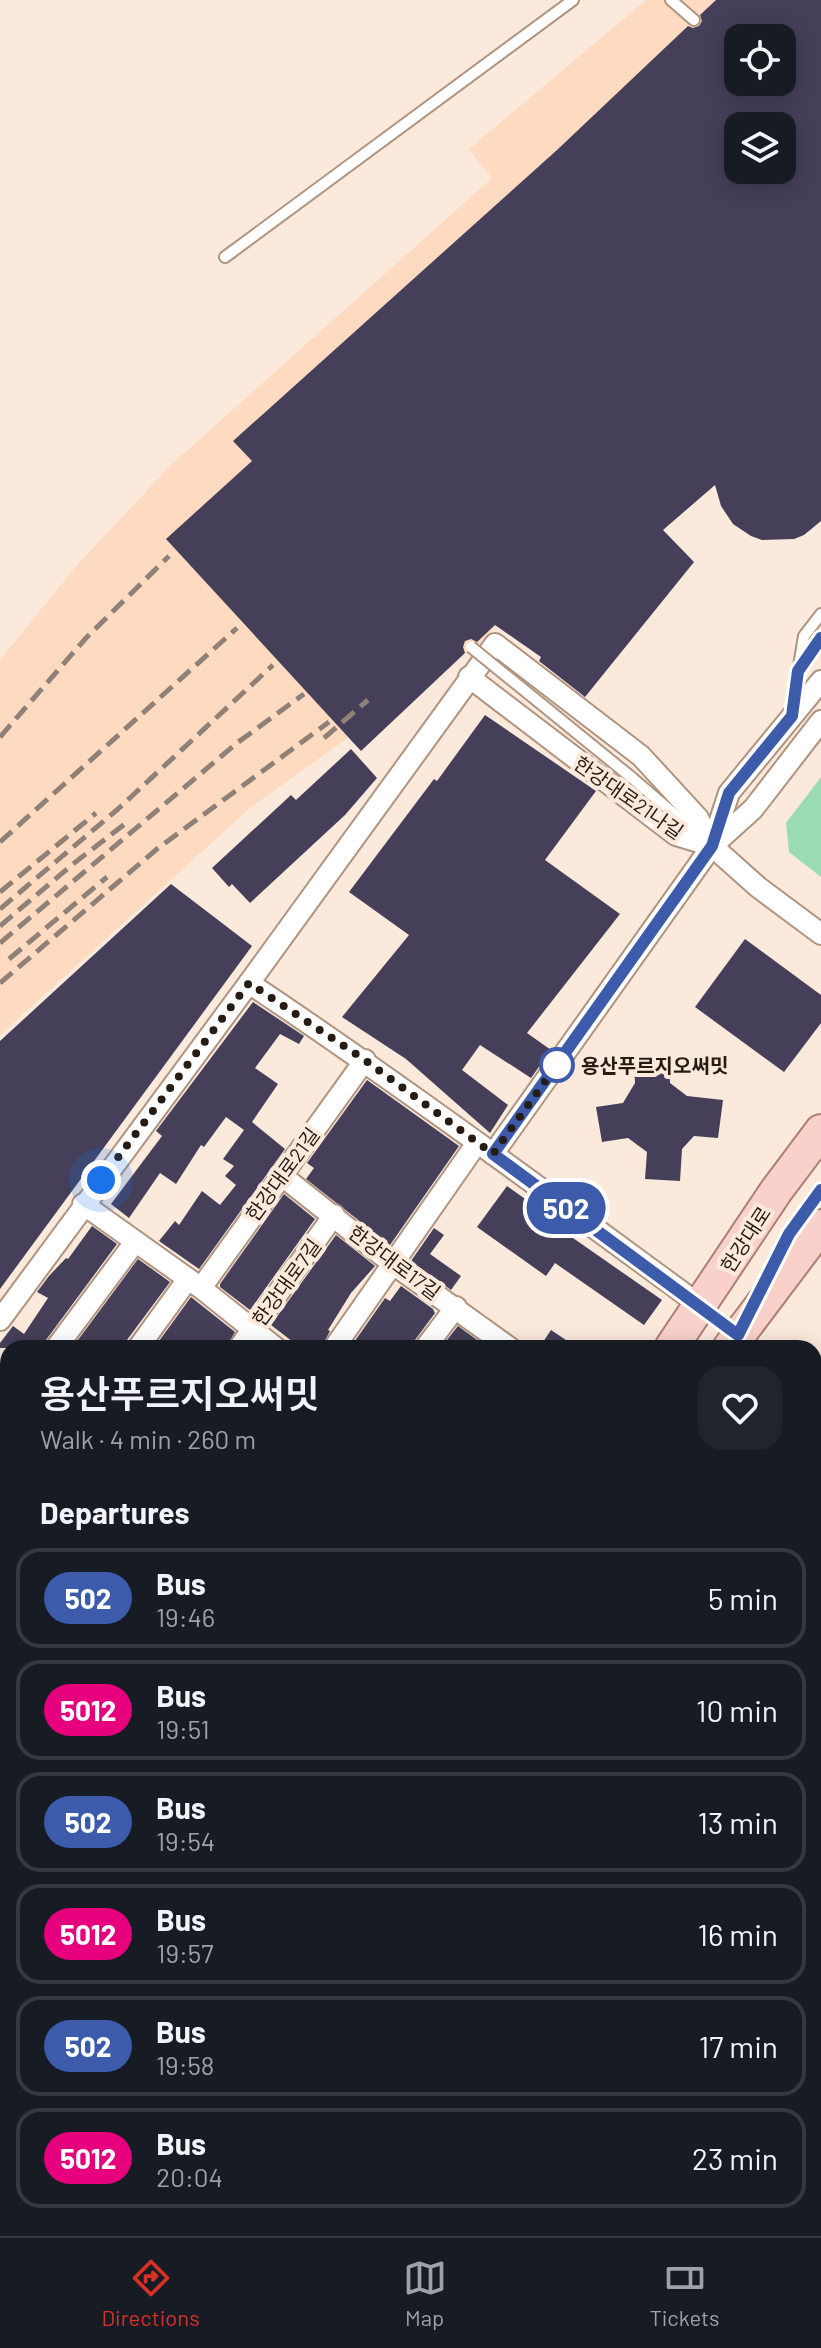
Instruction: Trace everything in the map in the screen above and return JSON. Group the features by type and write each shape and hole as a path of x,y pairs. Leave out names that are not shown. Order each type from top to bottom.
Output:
{"main road":[{"name":"한강대로","path":"677,1340 776,1191 821,1131"},
{"path":"743,1340 821,1226"},
{"path":"701,1306 736,1340"}],"street":[{"name":"한강대로21나길","path":"0,1320 495,644 641,756 698,818 712,846"},
{"name":"한강대로21나길","path":"469,677 676,835 712,846"},
{"path":"712,846 729,793 821,681"},
{"path":"340,1340 393,1264 485,1149 712,846 756,805 821,721"},
{"path":"712,846 758,887 821,934"},
{"path":"249,983 365,1060 701,1306"},
{"name":"한강대로21길","path":"145,1340 281,1175 365,1060"},
{"name":"한강대로17길","path":"281,1175 393,1264 499,1340"},
{"path":"83,1204 265,1340"},
{"name":"한강대로7길","path":"244,1340 334,1215"},
{"path":"62,1340 135,1242"},
{"path":"431,1340 456,1307"}],"lane":[{"path":"225,257 573,0"},
{"path":"671,0 694,20"},
{"path":"792,716 804,636 821,614"},
{"path":"798,671 821,638"},
{"path":"471,647 712,846"},
{"path":"776,1191 821,1142"},
{"path":"742,1340 789,1234 821,1190"}],"shaded area":[{"path":"646,0 821,0 821,320 478,644 250,808 0,1035 0,660 78,564 171,465 492,178 469,149"}],"green space":[{"path":"821,777 821,877 789,852 786,823"}],"building":[{"path":"716,0 821,0 821,521 794,539 762,540 733,524 721,506 715,485 663,530 694,562 585,697 539,661 541,657 495,625 477,642 471,639 465,641 465,653 361,751 166,539 252,461 233,441 557,150 688,26 699,26 702,21 700,15"},
{"path":"485,715 596,791 545,860 620,914 527,1033 551,1050 531,1078 480,1045 462,1070 508,1105 490,1133 406,1059 342,1017 409,935 349,892"},
{"path":"351,749 377,778 345,815 250,903 232,884 229,887 212,868 291,795 296,800"},
{"path":"171,884 252,946 0,1289 0,1041"},
{"path":"745,939 821,995 821,1023 784,1072 695,1007"},
{"path":"253,1002 304,1036 299,1044 280,1034 255,1068 278,1084 252,1122 285,1149 199,1269 159,1241 175,1221 179,1225 202,1191 220,1205 236,1185 225,1176 234,1166 223,1159 244,1130 226,1117 204,1147 201,1145 176,1184 160,1173 129,1218 111,1204 162,1136 156,1131"},
{"path":"669,1060 670,1083 687,1096 723,1100 718,1138 694,1136 682,1149 680,1181 645,1179 647,1152 628,1138 602,1142 596,1107 623,1103 635,1083 634,1062"},
{"path":"367,1080 459,1146 390,1245 306,1179 314,1168 307,1163"},
{"path":"507,1186 576,1235 573,1238 662,1300 644,1325 555,1263 546,1276 477,1227"},
{"path":"284,1194 315,1219 250,1310 220,1284"},
{"path":"92,1226 117,1244 46,1340 2,1340 13,1326 24,1334 48,1298 37,1292 68,1259"},
{"path":"434,1228 444,1235 430,1254 461,1276 451,1290 411,1261"},
{"path":"336,1235 375,1266 351,1293 325,1340 291,1340 271,1325"},
{"path":"138,1259 170,1282 127,1340 78,1340"},
{"path":"401,1286 435,1313 415,1340 356,1340 385,1298 390,1301"},
{"path":"191,1297 235,1332 230,1340 160,1340"},
{"path":"458,1326 477,1340 447,1340"},
{"path":"551,1330 566,1340 544,1340"}],"railway":[{"path":"0,737 86,638 169,556"},
{"path":"0,842 237,628"},
{"path":"0,909 118,809 273,665"},
{"path":"0,943 237,743 304,694"},
{"path":"324,738 368,700"},
{"path":"0,983 157,849 329,722"},
{"path":"0,892 96,813"},
{"path":"0,926 130,820"},
{"path":"9,959 107,877"}],"bus line":[{"name":"502","path":"821,638 798,671 792,716 729,793 712,846 493,1154 738,1335 789,1234 821,1190"}],"place":[{"name":"용산푸르지오써밋","path":"557,1065"}],"route":[{"path":"101,1180 249,983 365,1060 493,1154 564,1055 557,1065"}]}
